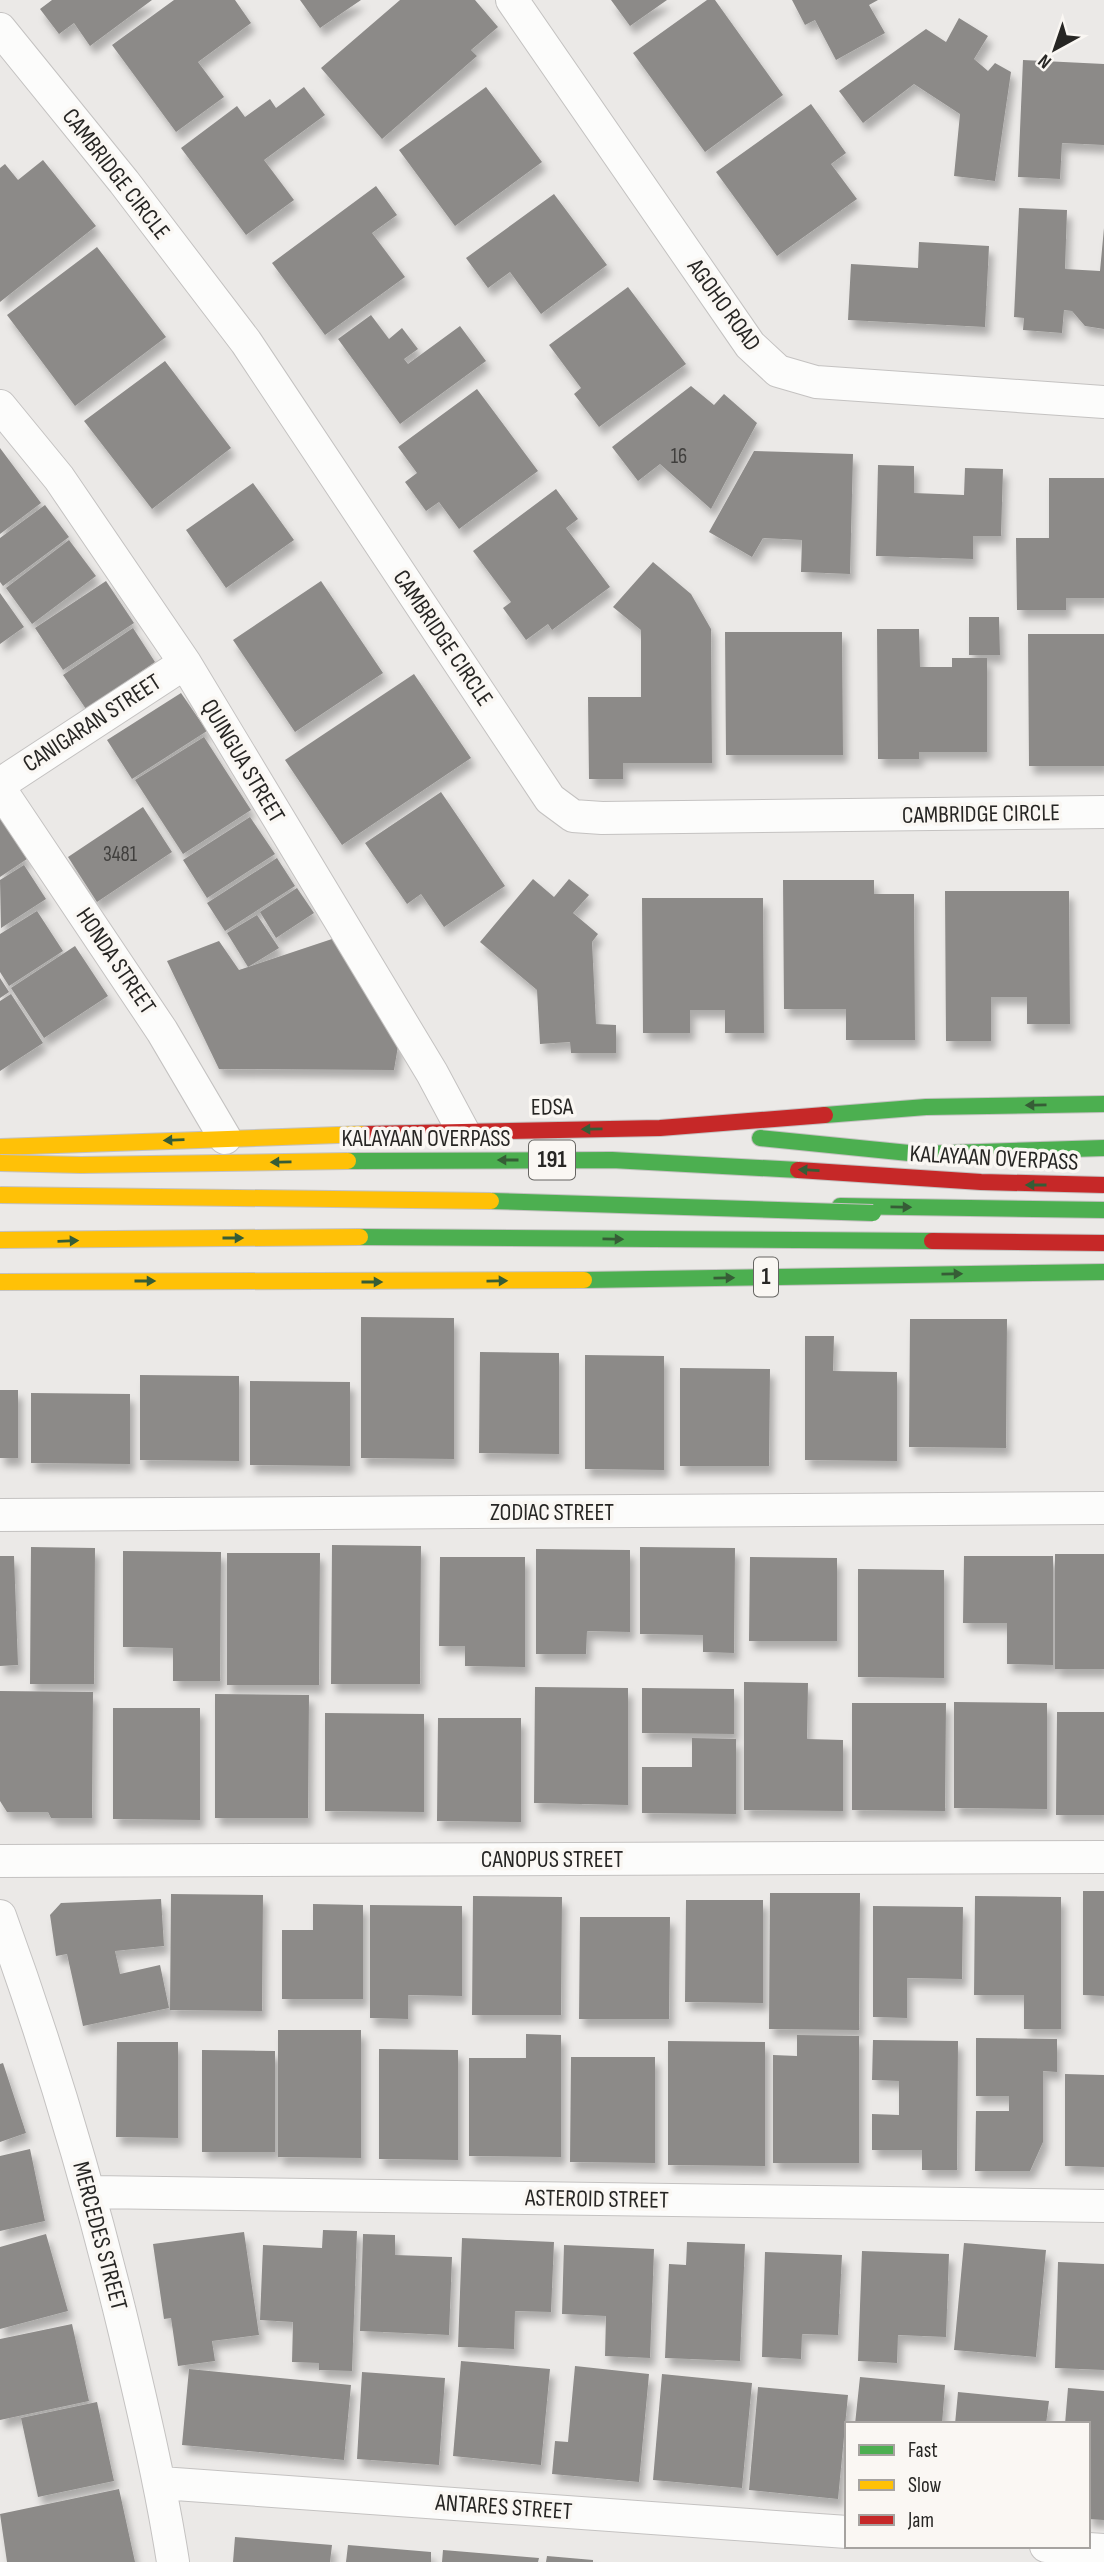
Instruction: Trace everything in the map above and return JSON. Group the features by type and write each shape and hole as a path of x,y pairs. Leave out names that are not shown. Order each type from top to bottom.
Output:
{"main road":[{"name":"EDSA","path":"0,1147 463,1131 660,1128 926,1107 1104,1104"},
{"path":"660,1128 919,1154 1104,1148"},
{"name":"KALAYAAN OVERPASS","path":"0,1163 613,1160 870,1173 1022,1185 1104,1185"},
{"name":"191","path":"0,1195 612,1203 873,1213"},
{"path":"14,1212 432,1195 1104,1210"},
{"path":"0,1240 430,1237 1104,1243"},
{"name":"1","path":"0,1282 429,1282 1104,1272"}],"street":[{"name":"AGOHO ROAD","path":"512,0 750,345 778,371 816,382 1104,402"},
{"name":"CAMBRIDGE CIRCLE","path":"0,29 124,181 246,342 550,799 573,816 602,818 1104,812"},
{"name":"QUINGUA STREET","path":"0,406 59,478 185,663 432,1073 463,1131"},
{"name":"CANIGARAN STREET","path":"0,786 185,663"},
{"name":"HONDA STREET","path":"0,786 162,1031 225,1138"},
{"name":"ZODIAC STREET","path":"0,1515 1104,1508"},
{"name":"CANOPUS STREET","path":"0,1861 1104,1857"},
{"name":"MERCEDES STREET","path":"0,1916 29,1996 91,2192 161,2483 173,2562"},
{"name":"ASTEROID STREET","path":"91,2192 1104,2206"},
{"name":"ANTARES STREET","path":"161,2483 845,2532"},
{"path":"1075,2548 1104,2550"}],"building":[{"path":"52,0 152,0 90,46 74,23 59,34 40,9"},
{"path":"174,0 235,0 251,23 198,62 224,97 176,132 112,45"},
{"path":"300,0 361,0 320,28"},
{"path":"400,0 475,0 498,27 471,50 477,56 382,139 321,68"},
{"path":"611,0 667,0 630,26"},
{"path":"707,0 715,0 783,95 705,152 633,53"},
{"path":"792,0 878,0 869,5 885,33 836,60 815,20 805,25"},
{"path":"959,18 988,36 974,59 988,71 995,63 1011,72 995,181 954,176 960,114 914,84 863,123 839,91 926,29 946,42"},
{"path":"1023,60 1104,64 1104,145 1062,143 1060,179 1018,177"},
{"path":"304,87 325,115 264,160 294,200 246,235 181,148 237,106 245,117 270,99 276,108"},
{"path":"486,87 542,162 455,226 399,150"},
{"path":"811,104 846,153 831,164 857,199 777,256 716,172"},
{"path":"43,160 96,226 0,302 0,168 5,164 18,180"},
{"path":"376,186 397,215 372,233 405,277 325,335 272,263"},
{"path":"554,194 607,265 541,314 510,272 488,288 466,258"},
{"path":"1019,208 1067,210 1065,269 1100,271 1104,228 1104,329 1085,326 1072,311 1064,310 1062,333 1023,330 1024,318 1014,317"},
{"path":"919,242 989,246 985,327 848,320 851,264 918,268"},
{"path":"97,247 166,337 75,406 7,315"},
{"path":"628,287 686,364 599,427 574,394 581,388 549,345"},
{"path":"371,315 389,339 402,328 418,349 404,359 408,364 460,326 486,361 400,424 338,339"},
{"path":"165,361 231,448 152,509 84,421"},
{"path":"691,386 714,405 724,394 757,423 711,509 660,464 638,481 612,447"},
{"path":"477,389 538,471 459,529 439,502 426,511 405,482 417,473 398,447"},
{"path":"0,448 41,503 0,534"},
{"path":"754,451 853,454 850,574 801,572 802,540 763,538 752,557 709,532"},
{"path":"878,465 914,466 914,493 964,495 965,468 1003,469 1001,536 973,536 973,559 876,556"},
{"path":"1049,478 1104,478 1104,598 1066,598 1066,610 1017,610 1016,538 1049,538"},
{"path":"253,483 294,540 226,588 186,530"},
{"path":"556,489 578,519 566,528 610,587 552,630 548,624 526,640 503,608 511,602 473,551"},
{"path":"45,505 69,537 3,586 0,582 0,538"},
{"path":"69,540 96,576 32,624 6,588"},
{"path":"653,562 691,594 711,629 712,763 623,763 623,779 589,779 588,697 641,697 641,630 613,607"},
{"path":"106,581 134,623 63,670 35,628"},
{"path":"321,581 383,673 295,732 233,640"},
{"path":"0,593 24,627 0,644"},
{"path":"969,617 999,617 1000,655 969,655"},
{"path":"133,628 155,662 86,709 63,675"},
{"path":"877,629 919,629 920,667 952,667 952,658 987,658 987,752 919,752 919,759 878,759"},
{"path":"725,632 842,632 843,755 726,755"},
{"path":"1028,634 1104,634 1104,766 1029,766"},
{"path":"414,674 471,758 342,845 285,760"},
{"path":"181,693 207,731 132,779 107,740"},
{"path":"204,737 251,810 183,854 135,780"},
{"path":"441,792 505,886 444,927 421,894 407,904 365,843"},
{"path":"143,807 172,852 97,902 68,857"},
{"path":"250,817 275,854 207,898 183,860"},
{"path":"0,818 27,859 0,877"},
{"path":"277,858 295,886 225,931 207,903"},
{"path":"24,865 46,899 1,928 0,880"},
{"path":"533,879 554,897 569,879 589,895 573,913 598,934 592,942 596,1024 616,1025 616,1053 571,1053 570,1042 540,1044 537,990 480,942"},
{"path":"783,880 874,880 874,894 914,894 915,1040 846,1040 846,1009 784,1009"},
{"path":"297,888 314,913 276,938 260,912"},
{"path":"945,891 1069,891 1070,1024 1027,1024 1027,997 991,997 991,1041 946,1041"},
{"path":"642,898 763,898 764,1033 725,1033 725,1010 690,1010 690,1033 643,1033"},
{"path":"37,911 63,951 9,986 0,972 0,934"},
{"path":"257,915 279,948 248,967 227,933"},
{"path":"335,938 398,1046 394,1070 219,1069 167,961 219,941 239,970"},
{"path":"75,946 108,996 44,1038 11,988"},
{"path":"0,978 9,992 0,998"},
{"path":"11,994 43,1043 0,1071 0,1001"},
{"path":"361,1317 454,1318 454,1459 361,1458"},
{"path":"910,1319 1007,1319 1006,1448 909,1447"},
{"path":"805,1336 834,1336 833,1371 897,1372 897,1461 805,1460"},
{"path":"480,1352 559,1353 559,1454 479,1453"},
{"path":"585,1355 664,1356 664,1470 585,1469"},
{"path":"680,1368 770,1369 769,1466 680,1466"},
{"path":"140,1375 239,1376 239,1461 140,1460"},
{"path":"250,1381 350,1382 350,1466 250,1465"},
{"path":"0,1390 18,1390 18,1458 0,1458"},
{"path":"31,1393 130,1394 130,1464 31,1463"},
{"path":"332,1545 421,1546 420,1684 331,1684"},
{"path":"31,1547 95,1548 94,1684 30,1684"},
{"path":"640,1547 735,1548 734,1653 703,1652 703,1635 640,1634"},
{"path":"536,1549 630,1550 630,1632 587,1631 586,1654 536,1654"},
{"path":"123,1551 221,1552 220,1681 173,1681 173,1648 123,1647"},
{"path":"227,1553 320,1553 319,1685 227,1685"},
{"path":"1055,1554 1104,1554 1104,1669 1055,1669"},
{"path":"0,1556 14,1556 18,1665 0,1666"},
{"path":"964,1556 1053,1556 1053,1665 1007,1664 1007,1623 963,1623"},
{"path":"440,1557 525,1557 525,1667 465,1666 465,1646 439,1646"},
{"path":"750,1557 837,1558 837,1641 749,1641"},
{"path":"858,1569 944,1570 944,1678 858,1677"},
{"path":"744,1682 808,1683 807,1739 843,1740 843,1811 744,1810"},
{"path":"535,1687 628,1688 628,1805 534,1803"},
{"path":"642,1688 734,1689 734,1734 642,1733"},
{"path":"0,1691 93,1692 92,1818 51,1818 48,1812 7,1812 0,1801"},
{"path":"215,1694 309,1695 308,1818 215,1818"},
{"path":"954,1702 1047,1703 1047,1809 954,1808"},
{"path":"852,1703 946,1703 945,1811 852,1810"},
{"path":"113,1708 200,1708 200,1820 113,1819"},
{"path":"1057,1712 1104,1712 1104,1815 1056,1815"},
{"path":"325,1713 424,1714 424,1812 325,1811"},
{"path":"438,1718 521,1718 521,1822 437,1821"},
{"path":"692,1738 736,1739 736,1814 642,1813 642,1767 692,1767"},
{"path":"1083,1891 1104,1891 1104,1996 1083,1995"},
{"path":"770,1893 860,1893 859,2030 769,2029"},
{"path":"171,1894 263,1895 262,2011 170,2010"},
{"path":"473,1896 562,1897 561,2015 472,2015"},
{"path":"975,1896 1061,1897 1061,2029 1024,2029 1024,1995 974,1995"},
{"path":"161,1899 164,1946 115,1951 120,1974 160,1965 169,2008 83,2026 67,1954 56,1956 50,1915 61,1903"},
{"path":"686,1900 763,1900 763,2003 685,2002"},
{"path":"313,1904 363,1905 363,1999 282,1999 282,1930 313,1930"},
{"path":"370,1905 462,1906 462,1996 408,1995 408,2019 370,2018"},
{"path":"873,1906 963,1907 962,1979 907,1978 907,2018 873,2017"},
{"path":"580,1917 670,1917 669,2019 579,2019"},
{"path":"278,2030 361,2030 361,2158 278,2157"},
{"path":"526,2034 561,2035 561,2157 469,2156 469,2058 526,2058"},
{"path":"797,2035 859,2036 859,2163 773,2163 773,2055 797,2056"},
{"path":"976,2038 1057,2039 1057,2072 1043,2071 1043,2142 1030,2171 975,2171 976,2111 1009,2111 1009,2096 976,2096"},
{"path":"873,2040 958,2041 957,2170 922,2170 922,2150 872,2150 872,2114 899,2115 899,2081 872,2080"},
{"path":"668,2041 765,2042 765,2166 668,2165"},
{"path":"117,2042 178,2042 178,2138 116,2137"},
{"path":"379,2049 458,2050 458,2160 379,2159"},
{"path":"202,2050 275,2051 275,2152 202,2152"},
{"path":"571,2057 655,2057 655,2163 570,2162"},
{"path":"3,2063 26,2133 0,2142 0,2064"},
{"path":"1065,2074 1104,2075 1104,2167 1065,2166"},
{"path":"30,2149 45,2221 0,2231 0,2156"},
{"path":"323,2230 357,2231 352,2371 319,2370 319,2363 292,2362 293,2322 260,2320 263,2245 322,2248"},
{"path":"244,2232 259,2335 212,2341 215,2361 178,2366 171,2318 164,2319 153,2244"},
{"path":"46,2234 68,2311 0,2329 0,2247"},
{"path":"363,2234 395,2235 395,2255 452,2257 449,2335 360,2331"},
{"path":"462,2238 554,2242 551,2312 515,2311 514,2349 458,2347"},
{"path":"687,2242 745,2244 740,2361 665,2358 669,2264 686,2265"},
{"path":"964,2243 1046,2250 1036,2357 954,2350"},
{"path":"564,2245 654,2249 650,2358 605,2356 606,2316 562,2314"},
{"path":"862,2251 949,2254 946,2337 898,2335 897,2363 858,2361"},
{"path":"765,2252 842,2255 838,2335 802,2334 801,2359 762,2357"},
{"path":"1058,2262 1104,2264 1104,2370 1055,2368"},
{"path":"72,2324 89,2401 0,2420 0,2339"},
{"path":"461,2361 550,2369 541,2465 453,2456"},
{"path":"575,2366 649,2374 639,2482 552,2474 555,2441 568,2442"},
{"path":"189,2369 351,2385 344,2460 182,2445"},
{"path":"362,2372 445,2378 439,2465 357,2459"},
{"path":"662,2374 752,2383 742,2488 653,2480"},
{"path":"860,2377 945,2385 942,2422 855,2422"},
{"path":"758,2387 848,2395 838,2499 749,2490"},
{"path":"1068,2388 1104,2391 1104,2520 1090,2519 1090,2422 1065,2422"},
{"path":"958,2392 1049,2401 1046,2422 955,2422"},
{"path":"97,2402 114,2481 38,2497 21,2418"},
{"path":"119,2489 135,2562 7,2562 0,2514"},
{"path":"235,2537 332,2545 330,2562 233,2562"},
{"path":"348,2545 431,2552 431,2562 346,2562"},
{"path":"443,2550 539,2558 538,2562 442,2562"},
{"path":"547,2556 593,2560 593,2562 546,2562"}],"traffic: fast":[{"path":"825,1115 926,1107 1104,1104"},
{"path":"760,1138 919,1154 1104,1148"},
{"path":"348,1161 612,1160 798,1170"},
{"path":"491,1201 873,1213"},
{"path":"840,1206 1104,1210"},
{"path":"360,1237 932,1241"},
{"path":"584,1280 1104,1272"}],"traffic: slow":[{"path":"0,1147 366,1134"},
{"path":"0,1163 81,1165 348,1161"},
{"path":"0,1195 491,1201"},
{"path":"0,1240 360,1237"},
{"path":"0,1282 584,1280"}],"traffic: jam":[{"path":"366,1134 660,1128 825,1115"},
{"path":"798,1170 981,1182 1104,1185"},
{"path":"932,1241 1104,1243"}]}
